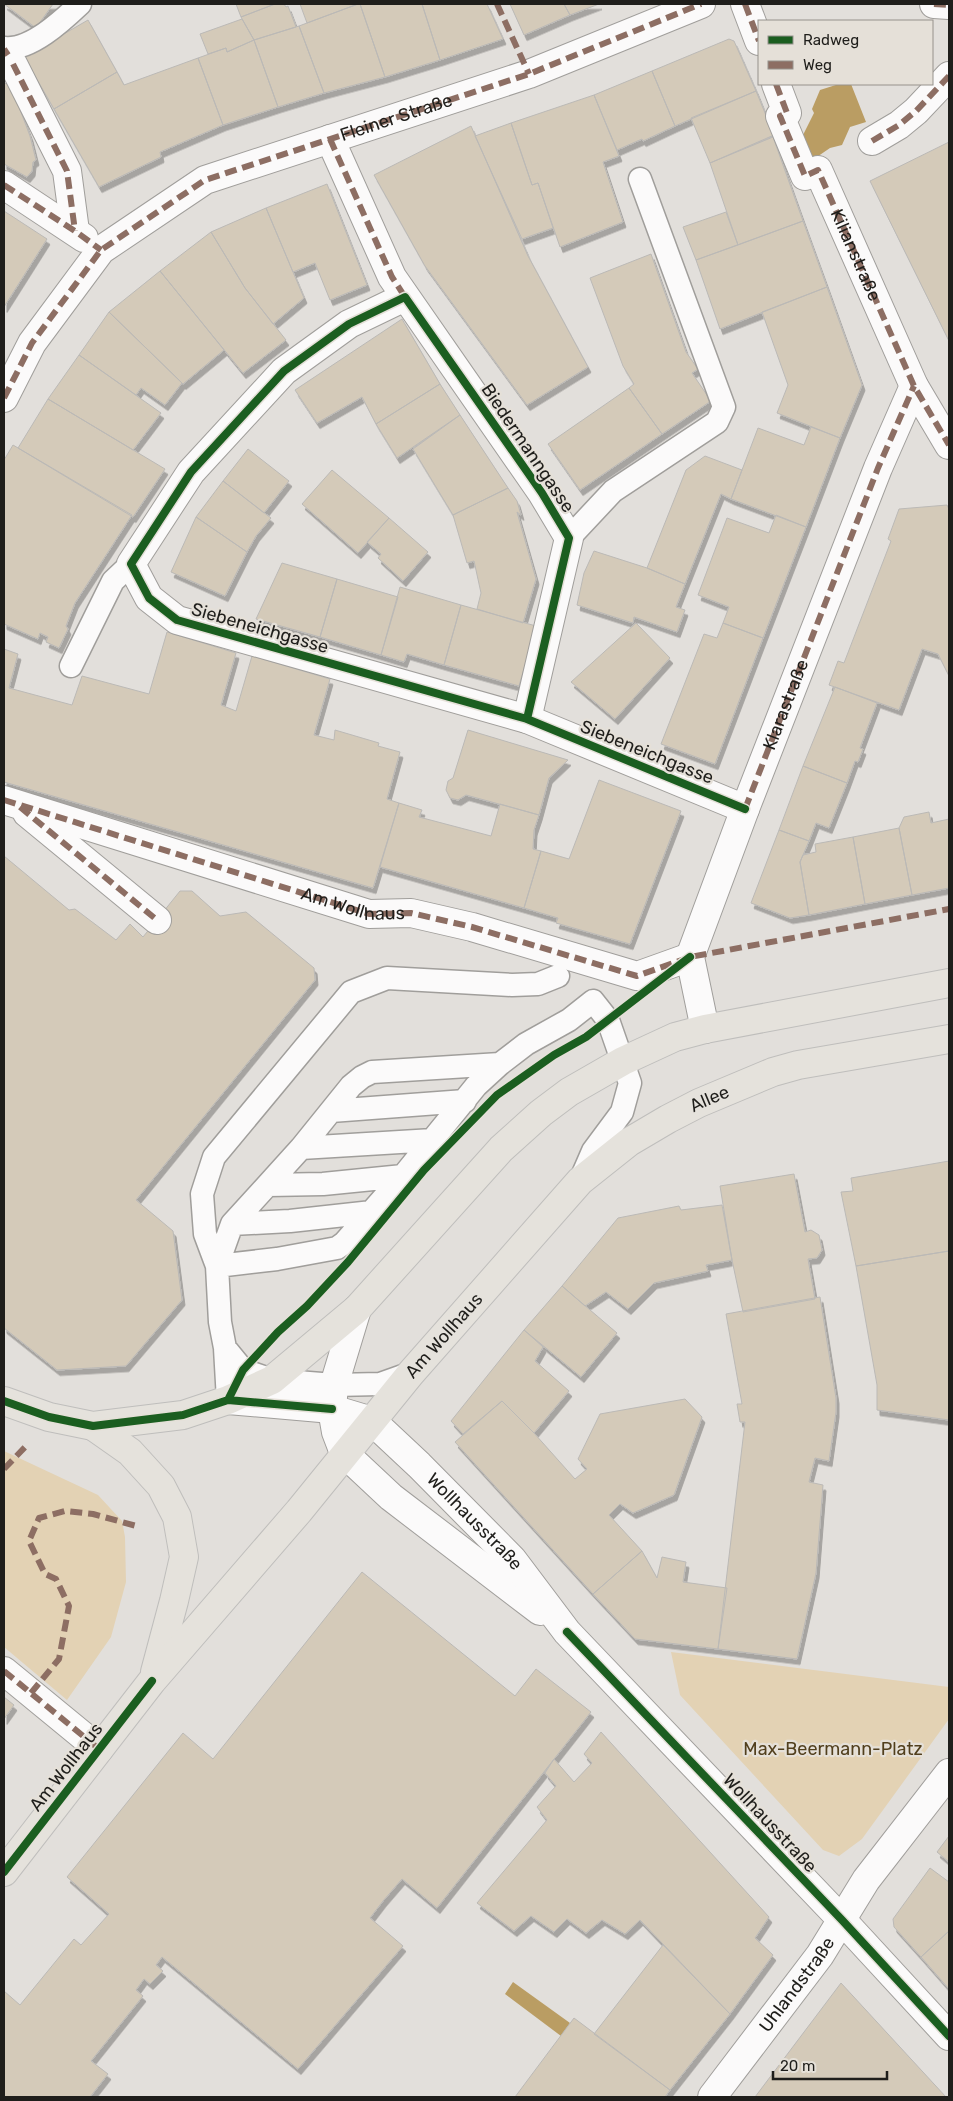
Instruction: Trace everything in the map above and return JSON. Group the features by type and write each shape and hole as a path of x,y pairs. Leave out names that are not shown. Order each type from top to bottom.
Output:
{"main road":[{"path":"623,1061 675,1038 705,1029 949,983"},
{"name":"Allee","path":"516,1251 580,1182 629,1142 699,1103 773,1072 798,1065 949,1039"},
{"name":"Am Wollhaus","path":"4,1401 49,1417 93,1426 183,1415 228,1400 272,1380 357,1309 501,1149 541,1113 569,1092 623,1061"},
{"name":"Am Wollhaus","path":"4,1872 152,1681 299,1511 344,1453 516,1251"},
{"name":"Am Wollhaus","path":"93,1426 130,1452 160,1486 177,1517 184,1557 152,1681"}],"street":[{"name":"Fleiner Straße","path":"4,398 32,343 101,250 205,180 529,74 701,4"},
{"path":"745,4 758,38"},
{"path":"934,4 949,5"},
{"path":"8,56 67,171 75,231"},
{"path":"872,141 899,125 916,111 949,76"},
{"name":"Kilianstraße","path":"776,85 787,113 780,116 805,176 818,170 914,386 949,445"},
{"name":"Biedermanngasse","path":"330,139 392,276 542,493 569,538 527,719"},
{"path":"4,185 101,250"},
{"path":"131,564 191,472 284,371 349,324 406,297"},
{"name":"Klarastraße","path":"690,957 745,809 878,468 914,386"},
{"name":"Siebeneichgasse","path":"131,564 149,598 177,620 527,719 745,809"},
{"name":"Am Wollhaus","path":"10,802 157,920"},
{"name":"Am Wollhaus","path":"10,802 369,914 411,913 472,927 637,976 690,957"},
{"path":"690,957 705,1029"},
{"name":"Am Wollhaus","path":"357,1309 333,1397 336,1432 344,1453 392,1497"},
{"name":"Am Wollhaus","path":"228,1400 333,1397 372,1421"},
{"name":"Wollhausstraße","path":"372,1421 419,1465 512,1559 567,1632 842,1920 949,2036"},
{"name":"Wollhausstraße","path":"392,1497 567,1632"},
{"name":"Am Wollhaus","path":"4,1671 98,1749"},
{"name":"Uhlandstraße","path":"712,2097 820,1955 866,1880 949,1773"}],"lane":[{"path":"8,56 16,48 51,29 80,4"},
{"name":"Biedermanngasse","path":"569,538 613,491 717,422 724,407 640,179"},
{"path":"72,666 112,581 131,564"},
{"path":"228,1400 220,1322 217,1266 204,1234 202,1194 214,1157 351,992 387,978 512,985 538,984 558,976"},
{"path":"217,1266 277,1259 337,1248 344,1243 404,1176 476,1086 526,1044 569,1020 592,1001 608,1020 630,1083 622,1112 593,1151 580,1182"},
{"path":"217,1266 232,1224 300,1148 351,1086 362,1077 372,1072 500,1064"},
{"path":"331,1111 465,1100"},
{"path":"300,1148 433,1140"},
{"path":"268,1185 323,1184 404,1176"},
{"path":"232,1224 290,1221 372,1212"},
{"path":"224,1348 243,1370 333,1397 411,1373"}],"green space":[{"path":"4,1451 98,1495 122,1521 125,1537 126,1582 111,1637 67,1700 4,1647"},
{"name":"Max-Beermann-Platz","path":"671,1652 949,1687 949,1719 862,1839 839,1856 823,1850 680,1695"}],"shaded area":[{"path":"836,85 851,85 866,122 850,127 842,145 830,148 811,161 800,141 814,113 812,109 820,90"},
{"path":"513,1982 570,2023 561,2036 505,1994"}],"building":[{"path":"4,4 53,4 36,28"},
{"path":"236,4 275,4 241,17"},
{"path":"275,4 288,6 296,27 254,40 241,17"},
{"path":"300,4 358,4 307,23"},
{"path":"360,4 385,77 324,93 299,26"},
{"path":"360,4 422,4 440,60 385,77"},
{"path":"422,4 487,4 503,39 440,60"},
{"path":"510,4 564,4 570,15 524,35"},
{"path":"564,4 599,4 570,15"},
{"path":"242,19 254,40 227,52 226,48 208,54 200,34"},
{"path":"88,20 117,72 54,109 24,57"},
{"path":"299,26 324,93 278,107 254,40"},
{"path":"729,39 734,41 756,91 675,126 652,71"},
{"path":"254,40 278,107 223,125 198,58 226,48 227,52"},
{"path":"198,58 223,125 160,152 161,157 99,187 54,109 117,72 124,85"},
{"path":"652,71 675,126 643,141 642,139 617,150 594,95"},
{"path":"7,83 30,136 36,160 33,162 32,171 27,177 4,164 4,84"},
{"path":"756,91 774,135 710,163 691,118"},
{"path":"594,95 619,156 603,162 623,222 560,247 538,183 532,185 511,123"},
{"path":"511,123 532,185 538,183 553,228 522,239 475,136"},
{"path":"471,126 528,256 588,367 527,405 425,266 374,175"},
{"path":"773,137 803,221 738,245 710,163"},
{"path":"949,142 949,341 870,181"},
{"path":"327,184 367,285 330,300 315,263 293,272 266,208"},
{"path":"266,208 304,298 273,324 245,288 211,232"},
{"path":"4,211 47,239 4,307"},
{"path":"726,212 738,245 696,260 683,227"},
{"path":"803,221 827,287 720,329 696,260"},
{"path":"211,232 245,288 286,340 243,373 160,271"},
{"path":"651,254 686,352 698,369 692,373 711,401 662,434 629,388 634,384 623,366 590,278"},
{"path":"160,271 224,350 183,384 109,312"},
{"path":"827,287 862,385 840,438 777,413 788,385 762,312"},
{"path":"109,312 182,383 165,405 141,388 136,395 79,355"},
{"path":"402,319 440,384 376,424 362,397 317,423 295,390"},
{"path":"79,355 161,413 133,450 48,399"},
{"path":"440,384 460,415 397,458 376,424"},
{"path":"629,388 662,434 580,490 548,444"},
{"path":"48,399 165,469 133,517 18,448"},
{"path":"460,415 508,488 453,515 413,449"},
{"path":"811,427 840,438 806,527 731,499 758,428 804,445"},
{"path":"13,445 132,515 75,603 66,626 68,629 59,648 46,642 48,637 40,633 38,639 4,624 4,460"},
{"path":"248,449 289,481 264,513 223,481"},
{"path":"705,456 742,470 731,499 721,494 685,584 647,568 686,470"},
{"path":"332,470 389,518 358,553 302,504"},
{"path":"223,481 271,518 256,536 247,552 196,517"},
{"path":"508,488 517,501 521,515 517,512 536,579 523,623 477,609 481,593 474,561 467,563 453,515"},
{"path":"947,505 949,509 949,676 938,654 922,649 899,710 829,685 838,661 844,663 891,541 888,539 899,509"},
{"path":"776,515 806,527 763,638 723,623 729,607 698,595 727,518 769,533"},
{"path":"196,517 247,552 225,596 171,572"},
{"path":"389,518 428,552 403,581 378,558 381,554 367,542"},
{"path":"594,551 647,568 685,584 676,607 685,610 677,632 634,617 633,623 577,605 584,573"},
{"path":"282,563 337,579 320,637 256,619"},
{"path":"337,579 398,597 381,655 320,637"},
{"path":"400,587 461,605 444,665 407,654 404,662 381,655"},
{"path":"461,605 536,626 519,686 444,665"},
{"path":"636,623 670,658 615,719 571,682"},
{"path":"723,623 763,638 715,764 661,744 704,634 717,638"},
{"path":"167,632 236,653 221,705 236,711 252,656 330,679 314,735 334,740 335,730 379,743 378,746 400,752 387,799 399,803 373,888 4,782 4,649 18,654 9,688 72,705 82,676 149,694"},
{"path":"835,687 877,703 860,748 863,749 858,762 855,761 847,783 803,766"},
{"path":"468,730 568,760 549,778 539,815 466,795 458,800 450,798 446,790 448,781 453,778"},
{"path":"803,766 847,783 829,828 816,823 809,841 779,830"},
{"path":"599,780 681,811 630,944 556,923 558,918 524,908 541,851 569,859"},
{"path":"399,803 422,810 419,817 491,836 500,804 539,815 534,830 533,849 541,851 524,908 380,867"},
{"path":"929,812 931,823 949,819 949,888 912,895 899,828 904,817"},
{"path":"899,828 912,895 865,904 853,837"},
{"path":"779,830 809,841 800,862 809,915 790,918 751,903"},
{"path":"853,837 865,904 809,915 800,862 803,855 816,852 815,844"},
{"path":"4,856 69,910 75,909 116,940 130,924 143,937 180,891 192,891 220,916 246,912 314,968 315,980 136,1200 173,1231 182,1300 126,1366 57,1370 4,1328"},
{"path":"949,1161 949,1251 856,1266 841,1192 853,1191 851,1178"},
{"path":"794,1174 805,1232 811,1230 819,1235 822,1250 817,1258 808,1259 815,1299 743,1312 720,1186"},
{"path":"722,1205 732,1260 706,1265 708,1271 654,1283 628,1309 606,1292 585,1306 562,1286 618,1218 679,1206 681,1210"},
{"path":"949,1251 949,1420 877,1410 877,1385 856,1266"},
{"path":"562,1286 617,1333 581,1377 524,1330"},
{"path":"820,1297 836,1398 836,1412 829,1461 815,1458 809,1482 823,1485 816,1573 797,1659 718,1649 745,1422 740,1422 737,1404 742,1404 726,1314"},
{"path":"524,1330 543,1347 535,1361 569,1391 534,1433 502,1401 463,1434 451,1421"},
{"path":"685,1399 702,1417 674,1495 633,1513 620,1504 609,1515 642,1551 593,1594 455,1442 502,1401 575,1479 587,1469 578,1459 600,1414"},
{"path":"642,1551 657,1578 662,1557 686,1562 683,1582 727,1588 718,1649 635,1639 593,1594"},
{"path":"362,1572 515,1696 536,1669 591,1712 437,1908 402,1879 383,1901 370,1918 403,1946 298,2069 162,1957 156,1965 163,1971 150,1984 144,1979 136,1990 143,1996 91,2061 108,2074 90,2097 4,2097 4,1991 20,2005 74,1939 81,1945 109,1914 67,1877 183,1733 213,1759"},
{"path":"4,1697 14,1705 4,1719"},
{"path":"601,1732 769,1917 755,1938 773,1955 730,2014 640,1920 625,1934 602,1920 586,1933 567,1919 554,1932 531,1916 514,1931 477,1903 547,1820 537,1807 556,1786 545,1773 554,1759 574,1782 592,1763 584,1754"},
{"path":"949,1836 949,1862 937,1852"},
{"path":"930,1868 949,1882 949,1931 921,1957 894,1927 893,1919"},
{"path":"949,1931 949,1989 921,1957"},
{"path":"663,1945 730,2014 670,2090 594,2034"},
{"path":"841,1983 946,2097 755,2097"},
{"path":"574,2018 670,2090 665,2097 515,2097"}],"marked path":[{"path":"497,4 529,74"},
{"path":"4,398 32,343 101,250 205,180 529,74 701,4"},
{"path":"745,4 758,38"},
{"path":"934,4 949,5"},
{"path":"4,49 8,55"},
{"path":"13,64 67,171 75,231"},
{"path":"872,141 899,125 916,111 949,76"},
{"path":"776,85 787,113 780,116 805,176 818,170 914,386 949,445"},
{"path":"330,139 392,277 405,297"},
{"path":"4,185 101,250"},
{"path":"745,809 878,468 914,386"},
{"path":"4,800 369,914 411,913 472,927 637,976 690,957 949,909"},
{"path":"20,807 157,920"},
{"path":"4,1469 27,1445"},
{"path":"31,1693 59,1659 69,1606 56,1579 45,1574 29,1541 39,1518 65,1511 93,1514 140,1527"},
{"path":"4,1671 99,1749"}],"cycle path":[{"path":"527,719 569,538 542,493 405,297 349,324 284,371 191,472 131,564 149,598 177,620 527,719 745,809"},
{"path":"228,1400 243,1370 348,1262 424,1170 497,1095 554,1055 586,1037 690,957"},
{"path":"4,1401 49,1417 93,1426 183,1415 228,1400 332,1409"},
{"path":"567,1632 842,1920 949,2036"},
{"path":"4,1872 152,1681"}]}
